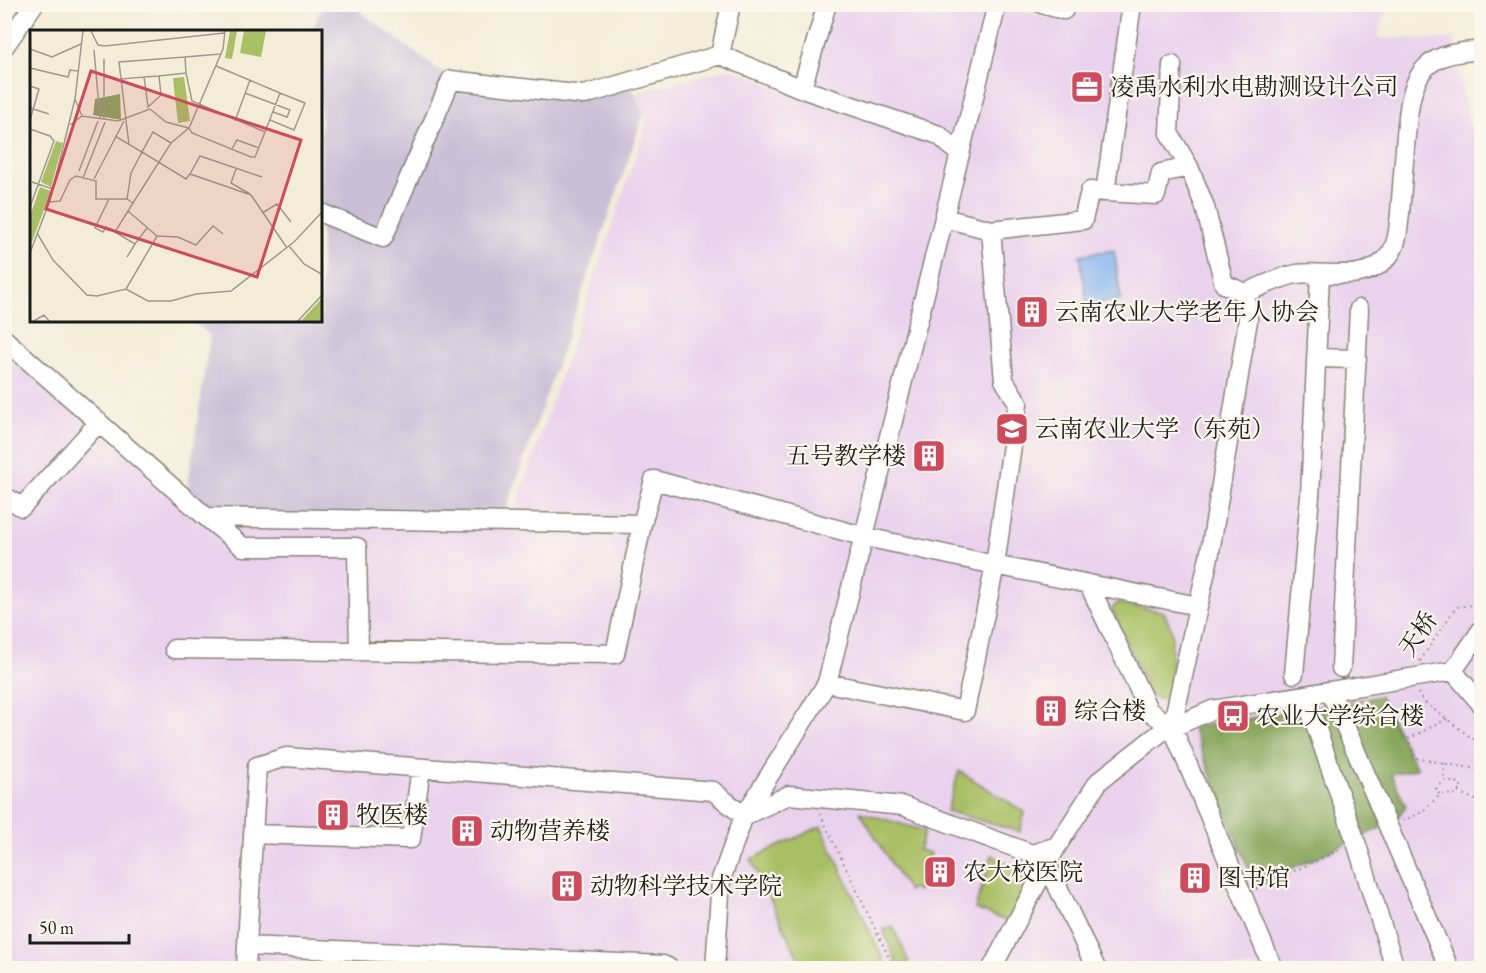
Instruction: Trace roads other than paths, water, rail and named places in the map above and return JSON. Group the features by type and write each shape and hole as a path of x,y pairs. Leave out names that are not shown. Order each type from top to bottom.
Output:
{"street":[{"path":"4,47 34,4"},
{"path":"720,55 731,4"},
{"path":"802,88 827,4"},
{"path":"715,969 721,879 744,816 827,684 866,537 997,4"},
{"path":"1042,4 1064,10 1066,4"},
{"path":"1106,192 1132,4"},
{"path":"1172,65 1169,133 1189,167 1205,207 1224,284 1245,293 1297,274 1320,275 1367,271 1387,259 1398,236 1409,102 1417,78 1424,68 1445,55 1459,51 1482,51"},
{"path":"322,213 382,238 452,80 584,95 720,55 802,88 939,135 960,154"},
{"path":"944,218 991,230 1083,220 1090,190 1156,195 1161,173 1189,167"},
{"path":"827,684 965,711 995,565 1018,403 1004,380 991,230"},
{"path":"1294,674 1310,496 1320,275"},
{"path":"1172,728 1210,552 1248,320 1245,293"},
{"path":"1341,668 1359,309"},
{"path":"4,339 206,517 243,546 357,547 359,651"},
{"path":"1316,358 1357,359"},
{"path":"4,496 22,507 99,423"},
{"path":"174,649 615,654 642,524 654,480 866,537 1198,606"},
{"path":"206,517 642,524"},
{"path":"1089,585 1149,711 1172,728 1273,969"},
{"path":"992,969 1057,846 1099,781 1160,733 1212,710 1454,671 1482,629"},
{"path":"1454,671 1482,705"},
{"path":"1330,691 1449,969"},
{"path":"1305,695 1356,842 1395,969"},
{"path":"246,969 256,766 286,758 713,791 744,816"},
{"path":"253,834 411,839 421,768"},
{"path":"744,816 789,795 812,797 903,806 1032,854 1057,846"},
{"path":"1047,864 1096,969"},
{"path":"247,946 464,962 663,965 669,969"}],"water":[{"path":"1114,250 1121,300 1087,304 1080,255"}],"place":[{"name":"凌禹水利水电勘测设计公司","path":"1087,87"},
{"name":"云南农业大学老年人协会","path":"1032,312"},
{"name":"云南农业大学（东苑）","path":"1012,429"},
{"name":"五号教学楼","path":"929,456"},
{"name":"综合楼","path":"1051,711"},
{"name":"农业大学综合楼","path":"1233,716"},
{"name":"牧医楼","path":"333,815"},
{"name":"动物营养楼","path":"467,831"},
{"name":"农大校医院","path":"940,872"},
{"name":"图书馆","path":"1195,878"},
{"name":"动物科学技术学院","path":"567,886"}]}
